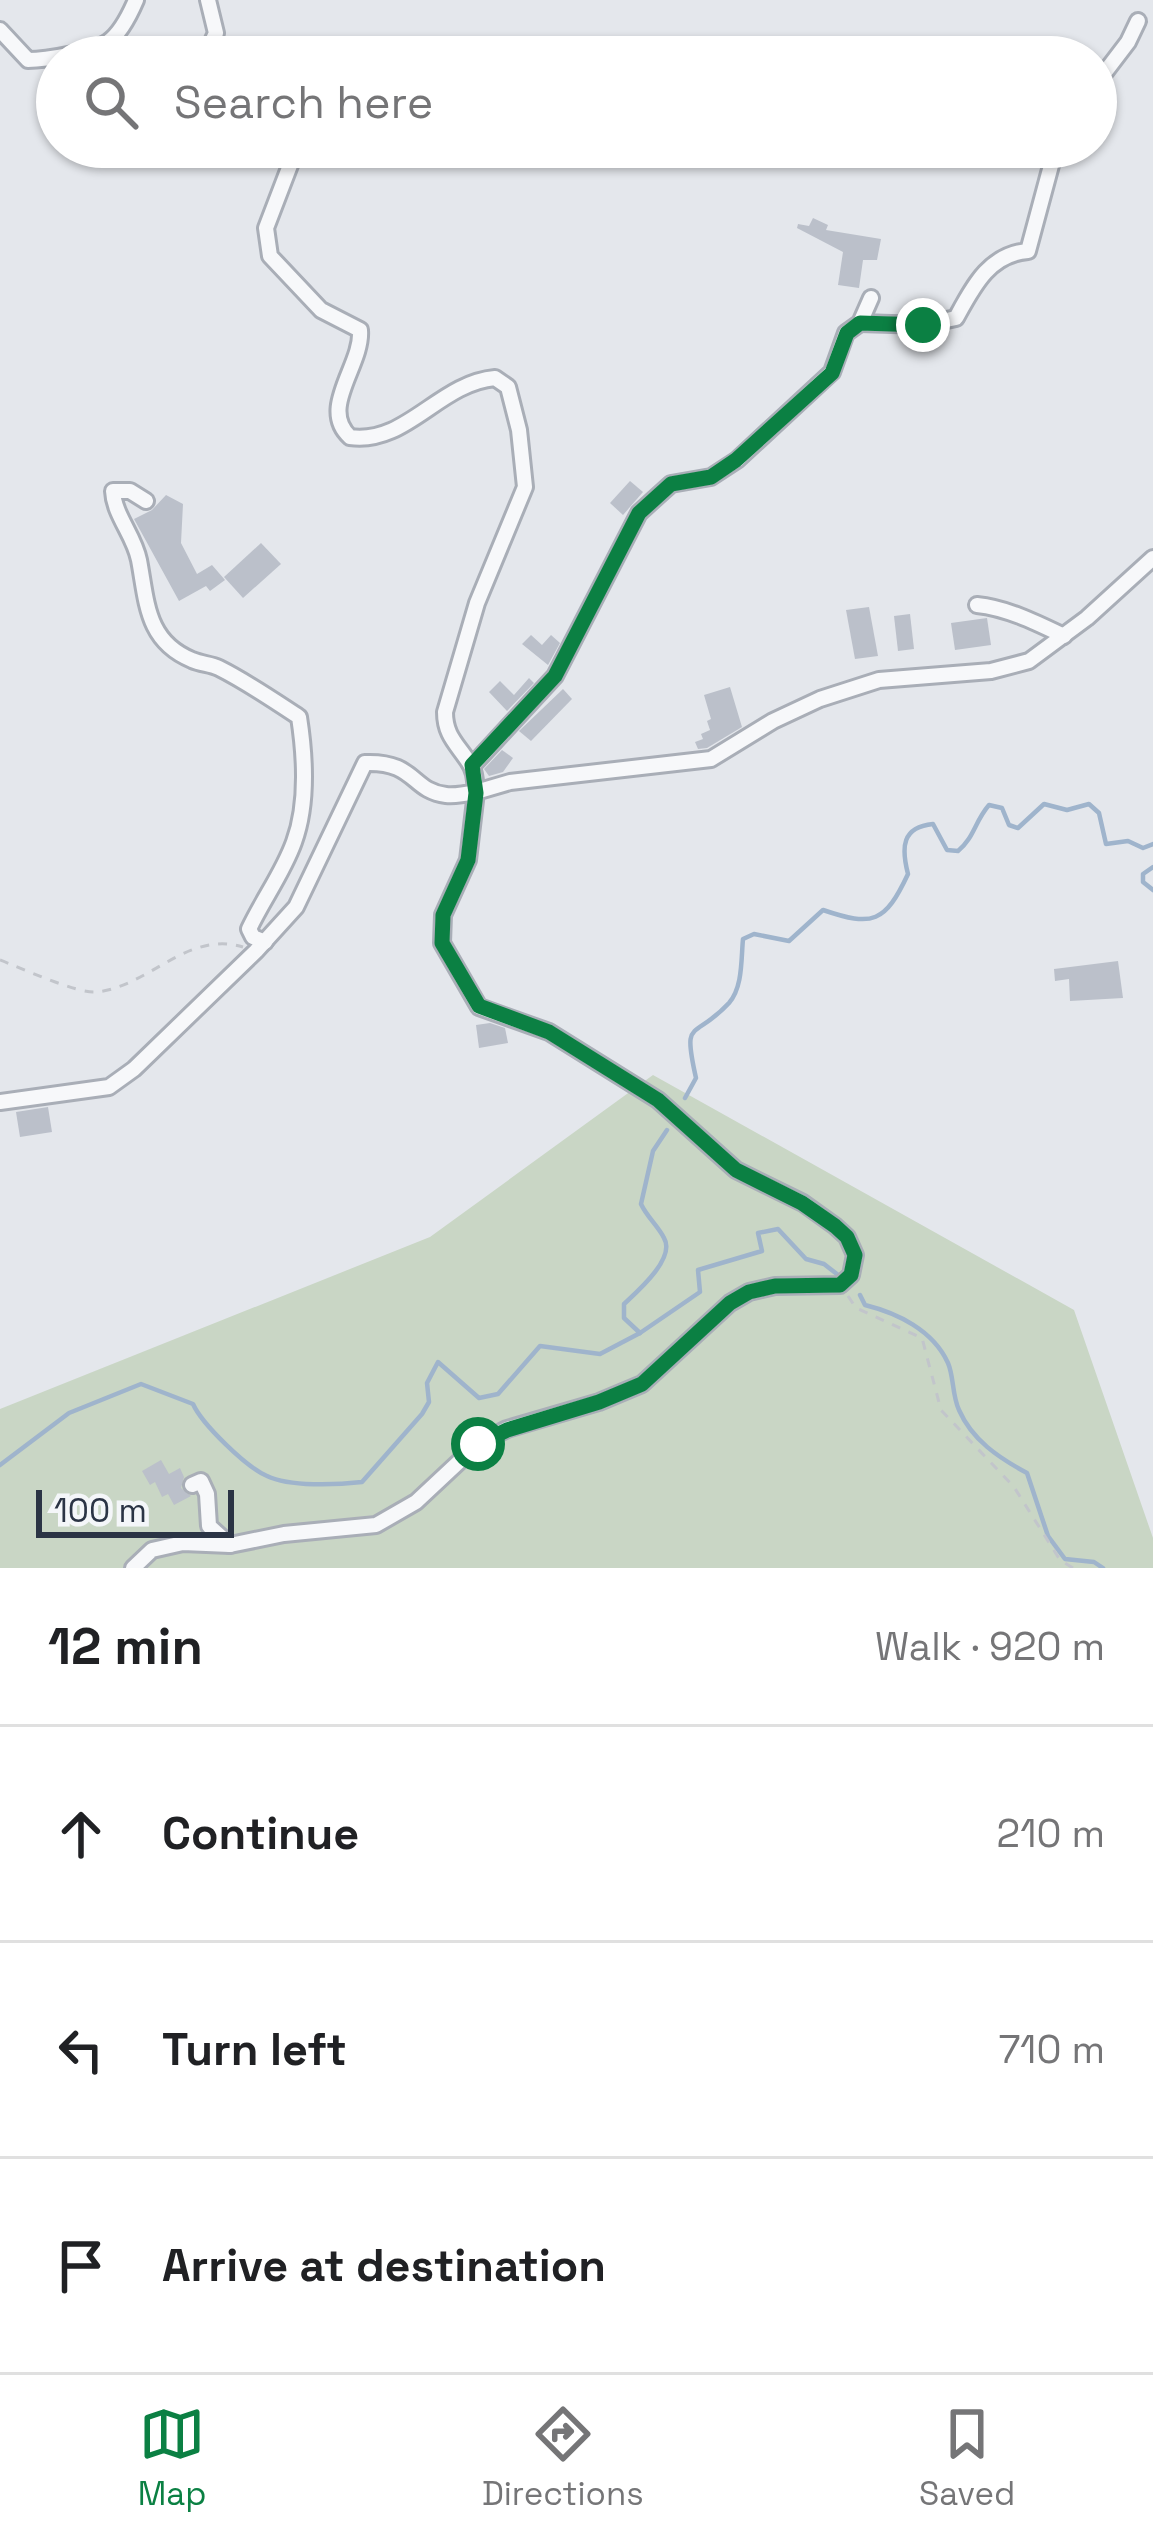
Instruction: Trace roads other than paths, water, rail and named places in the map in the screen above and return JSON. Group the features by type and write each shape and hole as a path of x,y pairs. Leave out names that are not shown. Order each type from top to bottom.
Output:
{"street":[{"path":"113,36 136,0"},
{"path":"208,0 215,36"},
{"path":"1117,58 1138,21"},
{"path":"0,29 28,60 36,60"},
{"path":"133,1568 152,1550 183,1543 230,1545 376,1525 416,1502 478,1444 642,1384 730,1303 749,1292 775,1286 840,1285 851,1275 855,1255 847,1237 835,1226 802,1203 736,1170 658,1100 549,1032 479,1006 465,988 442,943 443,915 468,860 476,793 472,765 455,746 445,726 445,712 476,603 525,487 519,430 508,387 495,378 474,380 382,436 350,437 342,430 338,419 341,394 358,354 360,330 321,310 270,256 265,242 289,168"},
{"path":"860,323 923,325 956,318 994,262 1028,251 1050,168"},
{"path":"472,765 555,676 639,513 671,484 711,477 736,460 832,373 847,333 860,323 871,298"},
{"path":"146,501 130,491 113,491 113,506 138,558 142,595 156,630 168,646 194,661 214,665 299,717 302,813 294,842 249,928 260,947"},
{"path":"0,1102 109,1087 134,1069 296,908 365,764 400,765 430,790 448,796 510,782 711,759 820,699 903,676 992,670 1029,661 1064,637 1153,558"},
{"path":"977,604 1002,608 1064,637"},
{"path":"193,1485 201,1481 207,1494 208,1526 230,1545"}],"waterway":[{"path":"685,1098 696,1078 691,1037 734,996 743,939 754,934 789,941 823,910 854,918 876,917 892,903 908,874 906,840 915,829 933,824 947,850 958,851 989,805 1002,808 1009,825 1018,828 1044,804 1067,810 1089,804 1099,813 1106,844 1128,841 1143,848 1153,844"},
{"path":"1153,867 1143,874 1143,882 1153,890"},
{"path":"640,1333 624,1318 624,1304 654,1274 665,1255 664,1238 641,1204 653,1151 667,1130"},
{"path":"0,1465 69,1413 141,1384 193,1404 225,1444 267,1476 300,1484 362,1482 422,1414 429,1402 427,1383 438,1362 479,1398 498,1394 540,1346 600,1354 700,1292 698,1270 762,1251 758,1233 778,1229 806,1259 824,1264 842,1278"},
{"path":"860,1295 865,1305 901,1318 933,1341 948,1363 965,1421 987,1447 1027,1473 1048,1536 1065,1559 1094,1562 1103,1568"}]}
